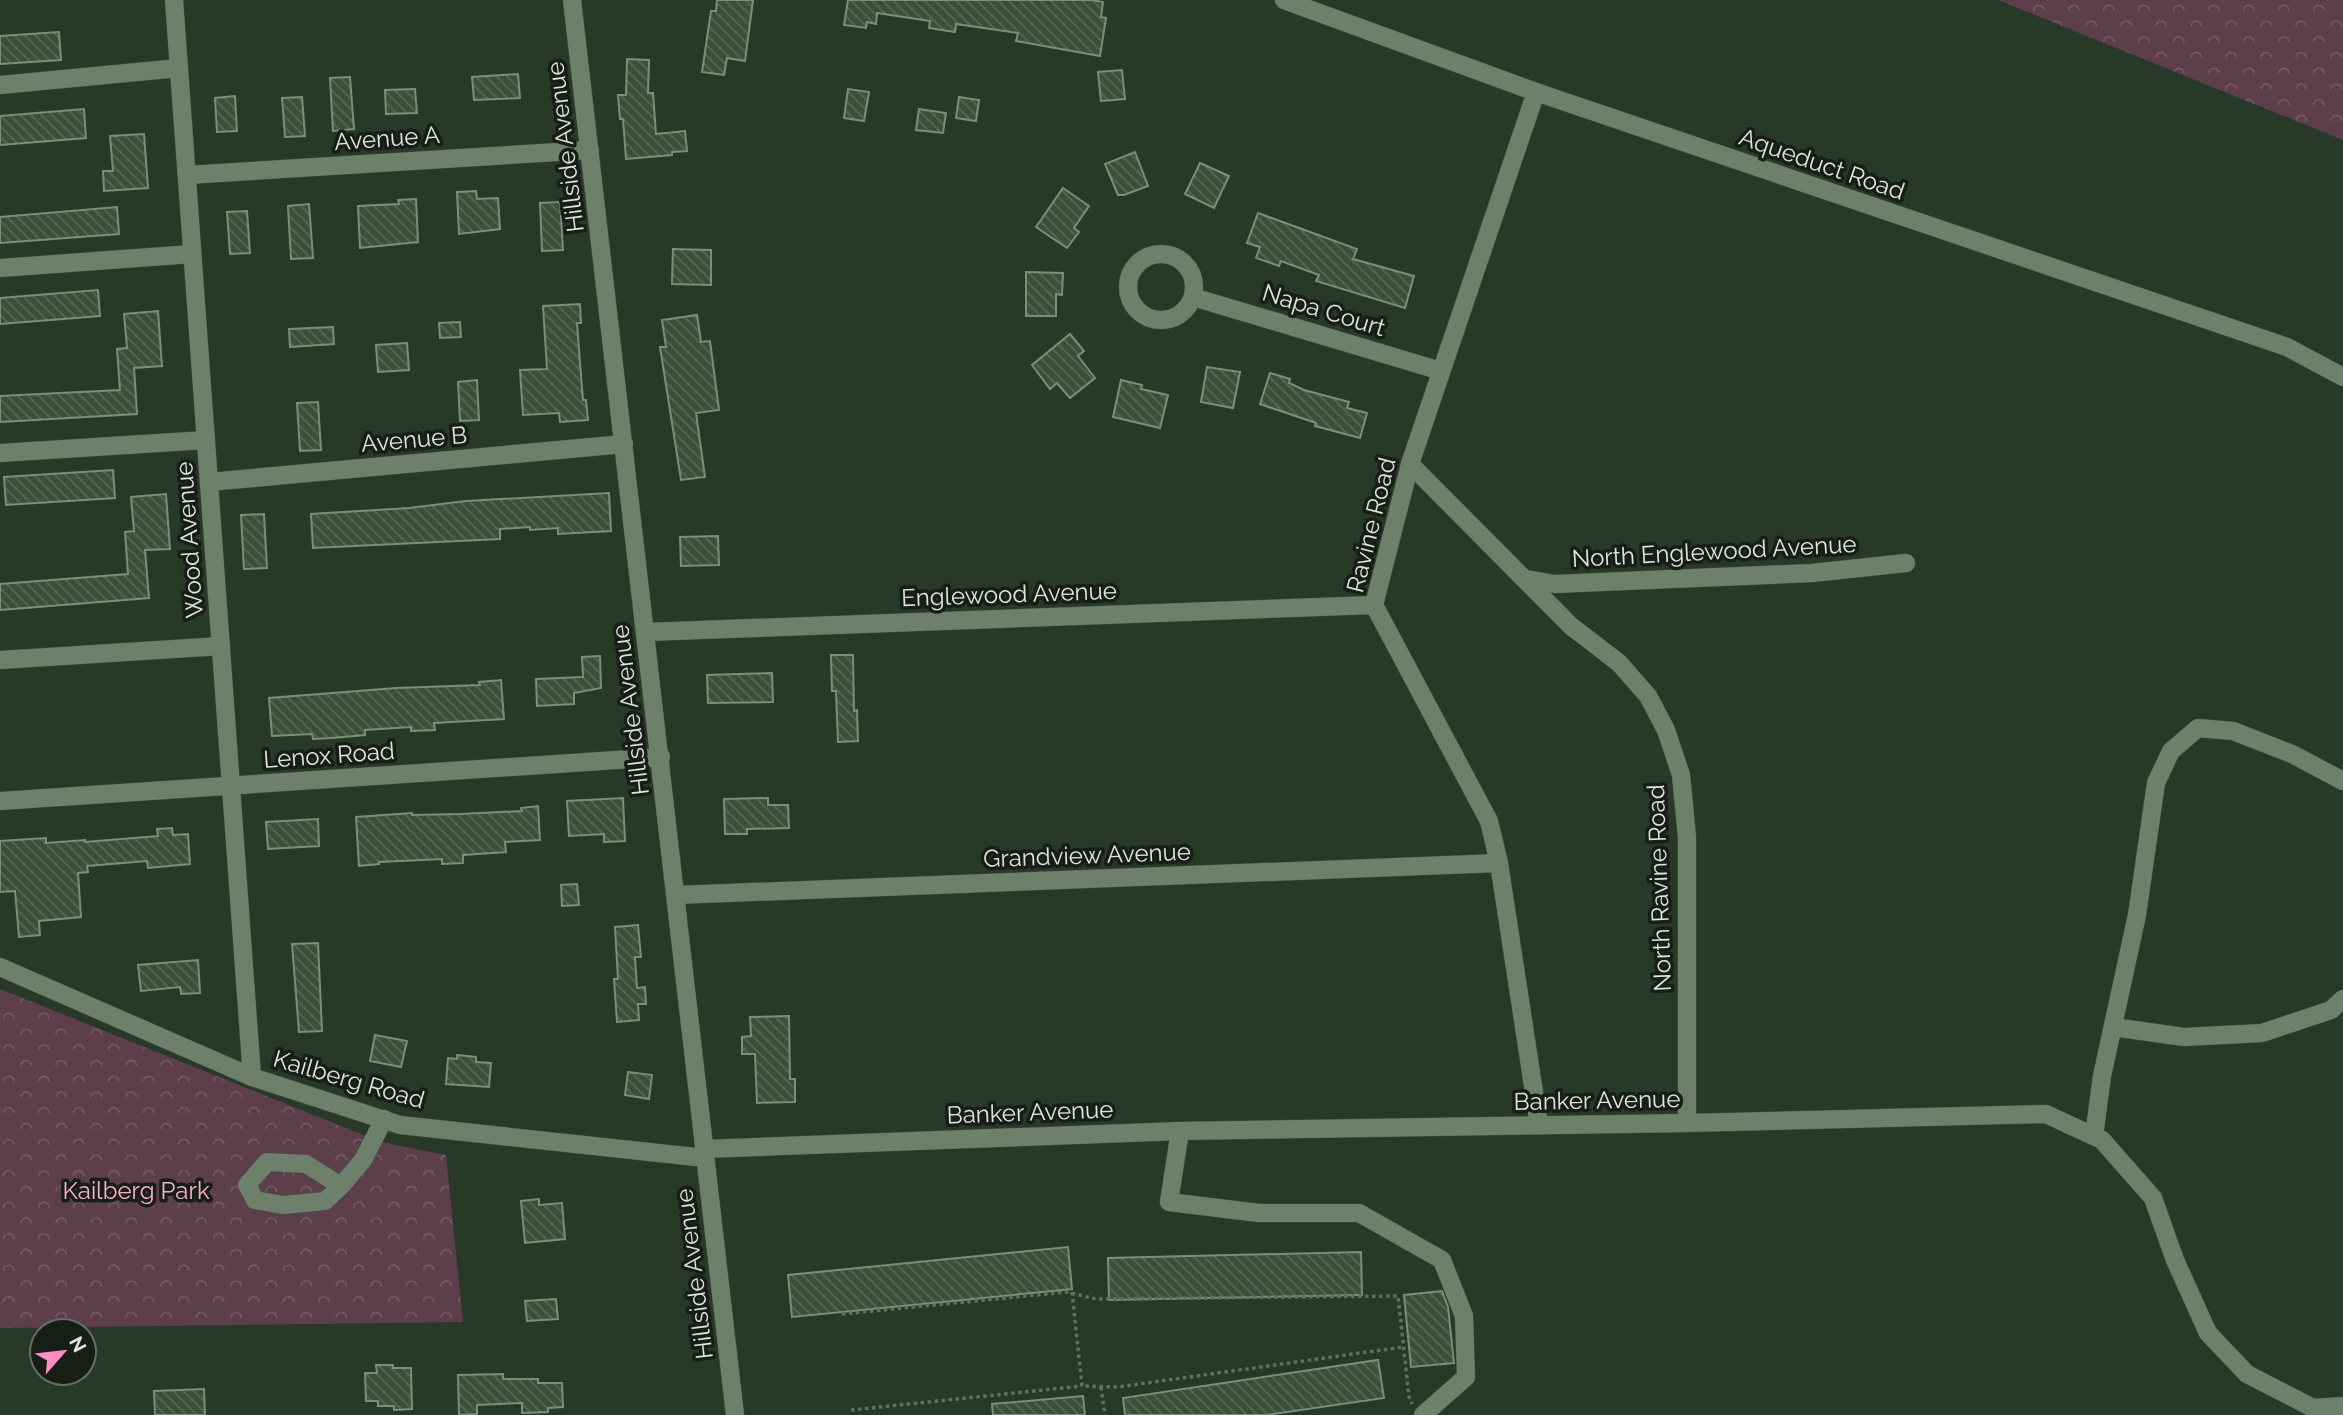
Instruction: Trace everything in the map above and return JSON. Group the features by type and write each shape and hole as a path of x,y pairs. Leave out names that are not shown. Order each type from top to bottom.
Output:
{"street":[{"name":"Wood Avenue","path":"174,0 252,1077"},
{"name":"Hillside Avenue","path":"572,0 735,1415"},
{"name":"Aqueduct Road","path":"1284,0 1536,92 2287,347 2343,377"},
{"path":"0,85 179,68"},
{"name":"Ravine Road","path":"1536,92 1410,464 1374,605 1489,821 1499,863 1539,1125"},
{"name":"Avenue A","path":"187,175 590,150"},
{"path":"0,268 192,254"},
{"name":"Napa Court","path":"1192,297 1441,371"},
{"path":"0,453 206,440"},
{"name":"Avenue B","path":"209,482 624,444"},
{"name":"North Ravine Road","path":"1410,464 1571,626 1619,663 1648,696 1666,730 1681,775 1687,837 1687,1123"},
{"name":"North Englewood Avenue","path":"1526,579 1555,584 1799,574 1906,563"},
{"name":"Englewood Avenue","path":"646,632 1374,605"},
{"path":"0,660 221,646"},
{"path":"2094,1136 2102,1076 2137,915 2156,783 2171,751 2198,728 2233,731 2292,754 2343,781"},
{"name":"Lenox Road","path":"0,801 660,757"},
{"name":"Grandview Avenue","path":"677,895 1499,863"},
{"name":"Kailberg Road","path":"0,967 252,1077 400,1125 530,1140 704,1153"},
{"path":"2113,1027 2184,1037 2262,1033 2331,1010 2343,999"},
{"name":"Banker Avenue","path":"704,1153 1180,1131 2046,1114 2102,1140 2153,1198 2175,1261 2208,1333 2247,1374 2312,1408 2343,1406"},
{"path":"341,1186 306,1164 267,1162 247,1185 254,1200 283,1205 325,1201 341,1186 363,1160 384,1119"},
{"path":"1180,1131 1169,1202 1259,1213 1359,1213 1442,1260 1464,1316 1466,1377 1418,1410"}],"path":[{"path":"842,1314 1072,1292 1096,1299 1398,1296 1409,1397 1418,1410"},
{"path":"1072,1292 1082,1387"},
{"path":"851,1410 1082,1387 1118,1387 1404,1347"},
{"path":"1101,1387 1105,1415"}],"green space":[{"path":"1998,0 2343,0 2343,140"},
{"name":"Kailberg Park","path":"0,989 381,1142 446,1155 463,1322 98,1327 98,1317 28,1317 28,1328 0,1328"}],"building":[{"path":"717,0 753,0 745,61 727,58 724,75 702,72 711,11 716,11"},
{"path":"848,0 1092,0 1103,2 1101,17 1106,18 1100,56 1016,41 1018,33 956,24 955,32 929,28 930,21 877,13 876,24 867,22 866,28 844,25"},
{"path":"59,32 61,60 0,64 0,36"},
{"path":"627,59 649,60 648,93 653,93 656,134 685,131 687,151 626,159 618,95 626,95"},
{"path":"1122,70 1125,99 1101,101 1098,72"},
{"path":"518,74 520,98 474,100 472,77"},
{"path":"350,77 354,129 333,131 330,78"},
{"path":"415,89 417,113 386,114 385,90"},
{"path":"848,89 869,92 864,121 844,118"},
{"path":"235,96 237,131 217,132 215,98"},
{"path":"302,97 305,136 285,137 282,98"},
{"path":"959,97 979,100 976,121 956,118"},
{"path":"84,109 86,138 0,145 0,116"},
{"path":"919,109 946,113 943,133 916,130"},
{"path":"144,134 148,188 104,191 103,171 113,171 110,136"},
{"path":"1135,152 1148,186 1118,195 1105,164"},
{"path":"1200,163 1229,176 1214,208 1185,194"},
{"path":"1063,188 1089,206 1074,228 1079,232 1067,248 1036,227"},
{"path":"476,191 477,199 498,198 500,229 459,234 457,192"},
{"path":"416,199 418,242 360,248 358,206 399,204 398,200"},
{"path":"560,202 563,250 542,251 540,203"},
{"path":"309,204 313,258 291,259 288,206"},
{"path":"117,207 119,234 0,243 0,217"},
{"path":"247,211 250,253 230,254 227,212"},
{"path":"1258,213 1357,249 1353,259 1414,276 1405,308 1316,281 1319,275 1281,261 1279,266 1256,258 1260,247 1247,243"},
{"path":"673,249 711,250 711,285 672,284"},
{"path":"1026,272 1063,273 1062,295 1056,294 1056,316 1026,316"},
{"path":"98,290 100,316 0,324 0,298"},
{"path":"580,304 581,323 577,323 583,400 586,400 588,420 560,422 559,413 523,415 520,370 547,369 543,306"},
{"path":"158,311 162,366 134,368 137,414 0,422 0,396 120,390 117,349 127,348 124,314"},
{"path":"697,315 701,342 710,341 719,410 696,413 705,477 681,480 660,347 666,347 662,320"},
{"path":"460,322 461,337 440,338 439,323"},
{"path":"333,327 334,344 290,347 289,329"},
{"path":"1070,334 1084,351 1078,356 1095,378 1070,398 1057,383 1050,389 1032,365"},
{"path":"407,343 409,370 378,372 376,345"},
{"path":"1207,367 1240,372 1233,408 1201,402"},
{"path":"1270,373 1290,379 1289,383 1304,390 1349,402 1347,408 1367,413 1360,438 1315,426 1316,423 1260,404"},
{"path":"477,380 479,420 460,421 458,382"},
{"path":"1121,380 1142,385 1141,389 1168,395 1160,428 1113,417"},
{"path":"318,402 321,450 300,451 297,403"},
{"path":"113,470 115,498 6,505 4,477"},
{"path":"609,493 611,531 558,534 558,528 530,530 530,527 500,529 500,539 313,548 311,514"},
{"path":"166,494 170,549 145,550 149,598 0,610 0,584 128,574 125,532 134,531 131,497"},
{"path":"264,514 267,568 244,569 241,515"},
{"path":"718,536 719,565 681,566 680,537"},
{"path":"831,655 853,655 854,711 857,710 858,741 838,742"},
{"path":"600,656 601,688 574,693 574,704 537,706 536,679 583,677 582,657"},
{"path":"772,673 773,702 708,703 707,675"},
{"path":"501,680 504,719 434,723 435,730 411,731 411,727 365,730 365,735 332,738 313,739 312,734 272,736 269,698 396,688 480,685 479,682"},
{"path":"623,798 625,841 604,842 604,834 569,836 567,801"},
{"path":"768,798 768,805 788,805 789,828 747,829 747,834 725,834 724,799"},
{"path":"538,806 540,840 505,842 506,852 463,855 463,863 442,864 442,859 379,862 359,866 356,817 522,811 521,808"},
{"path":"318,819 319,846 268,849 266,822"},
{"path":"172,828 173,835 188,834 190,864 148,868 147,861 87,866 88,872 78,873 81,917 39,921 40,935 19,937 15,891 0,892 0,841 46,838 46,843 85,842 158,836 157,829"},
{"path":"577,884 579,905 562,906 561,885"},
{"path":"638,925 641,957 635,957 637,988 645,987 646,1004 638,1004 639,1020 617,1022 615,927"},
{"path":"318,943 322,1031 299,1032 292,944"},
{"path":"198,960 200,993 181,994 180,987 141,991 138,965"},
{"path":"789,1016 790,1079 795,1079 795,1102 757,1103 755,1054 742,1054 742,1037 751,1036 750,1017"},
{"path":"375,1035 407,1041 401,1067 370,1061"},
{"path":"457,1055 476,1057 476,1062 491,1063 489,1087 446,1084 448,1058 457,1059"},
{"path":"628,1072 652,1075 649,1099 625,1095"},
{"path":"539,1199 539,1205 562,1203 565,1239 525,1243 521,1201"},
{"path":"1068,1247 1072,1289 792,1317 788,1275"},
{"path":"1361,1252 1362,1295 1109,1300 1108,1258"},
{"path":"1442,1291 1448,1307 1454,1363 1411,1367 1404,1295"},
{"path":"556,1299 558,1319 527,1321 525,1301"},
{"path":"1378,1360 1384,1398 1266,1415 1125,1415 1123,1398"},
{"path":"376,1365 411,1368 412,1409 394,1410 394,1406 378,1406 378,1401 366,1401 365,1373 377,1373"},
{"path":"503,1374 503,1379 538,1379 538,1383 562,1383 563,1407 548,1408 548,1412 522,1413 522,1403 477,1405 477,1414 459,1415 458,1375"},
{"path":"204,1389 205,1415 155,1415 154,1391"},
{"path":"1083,1396 1085,1415 993,1415 992,1404"}]}
